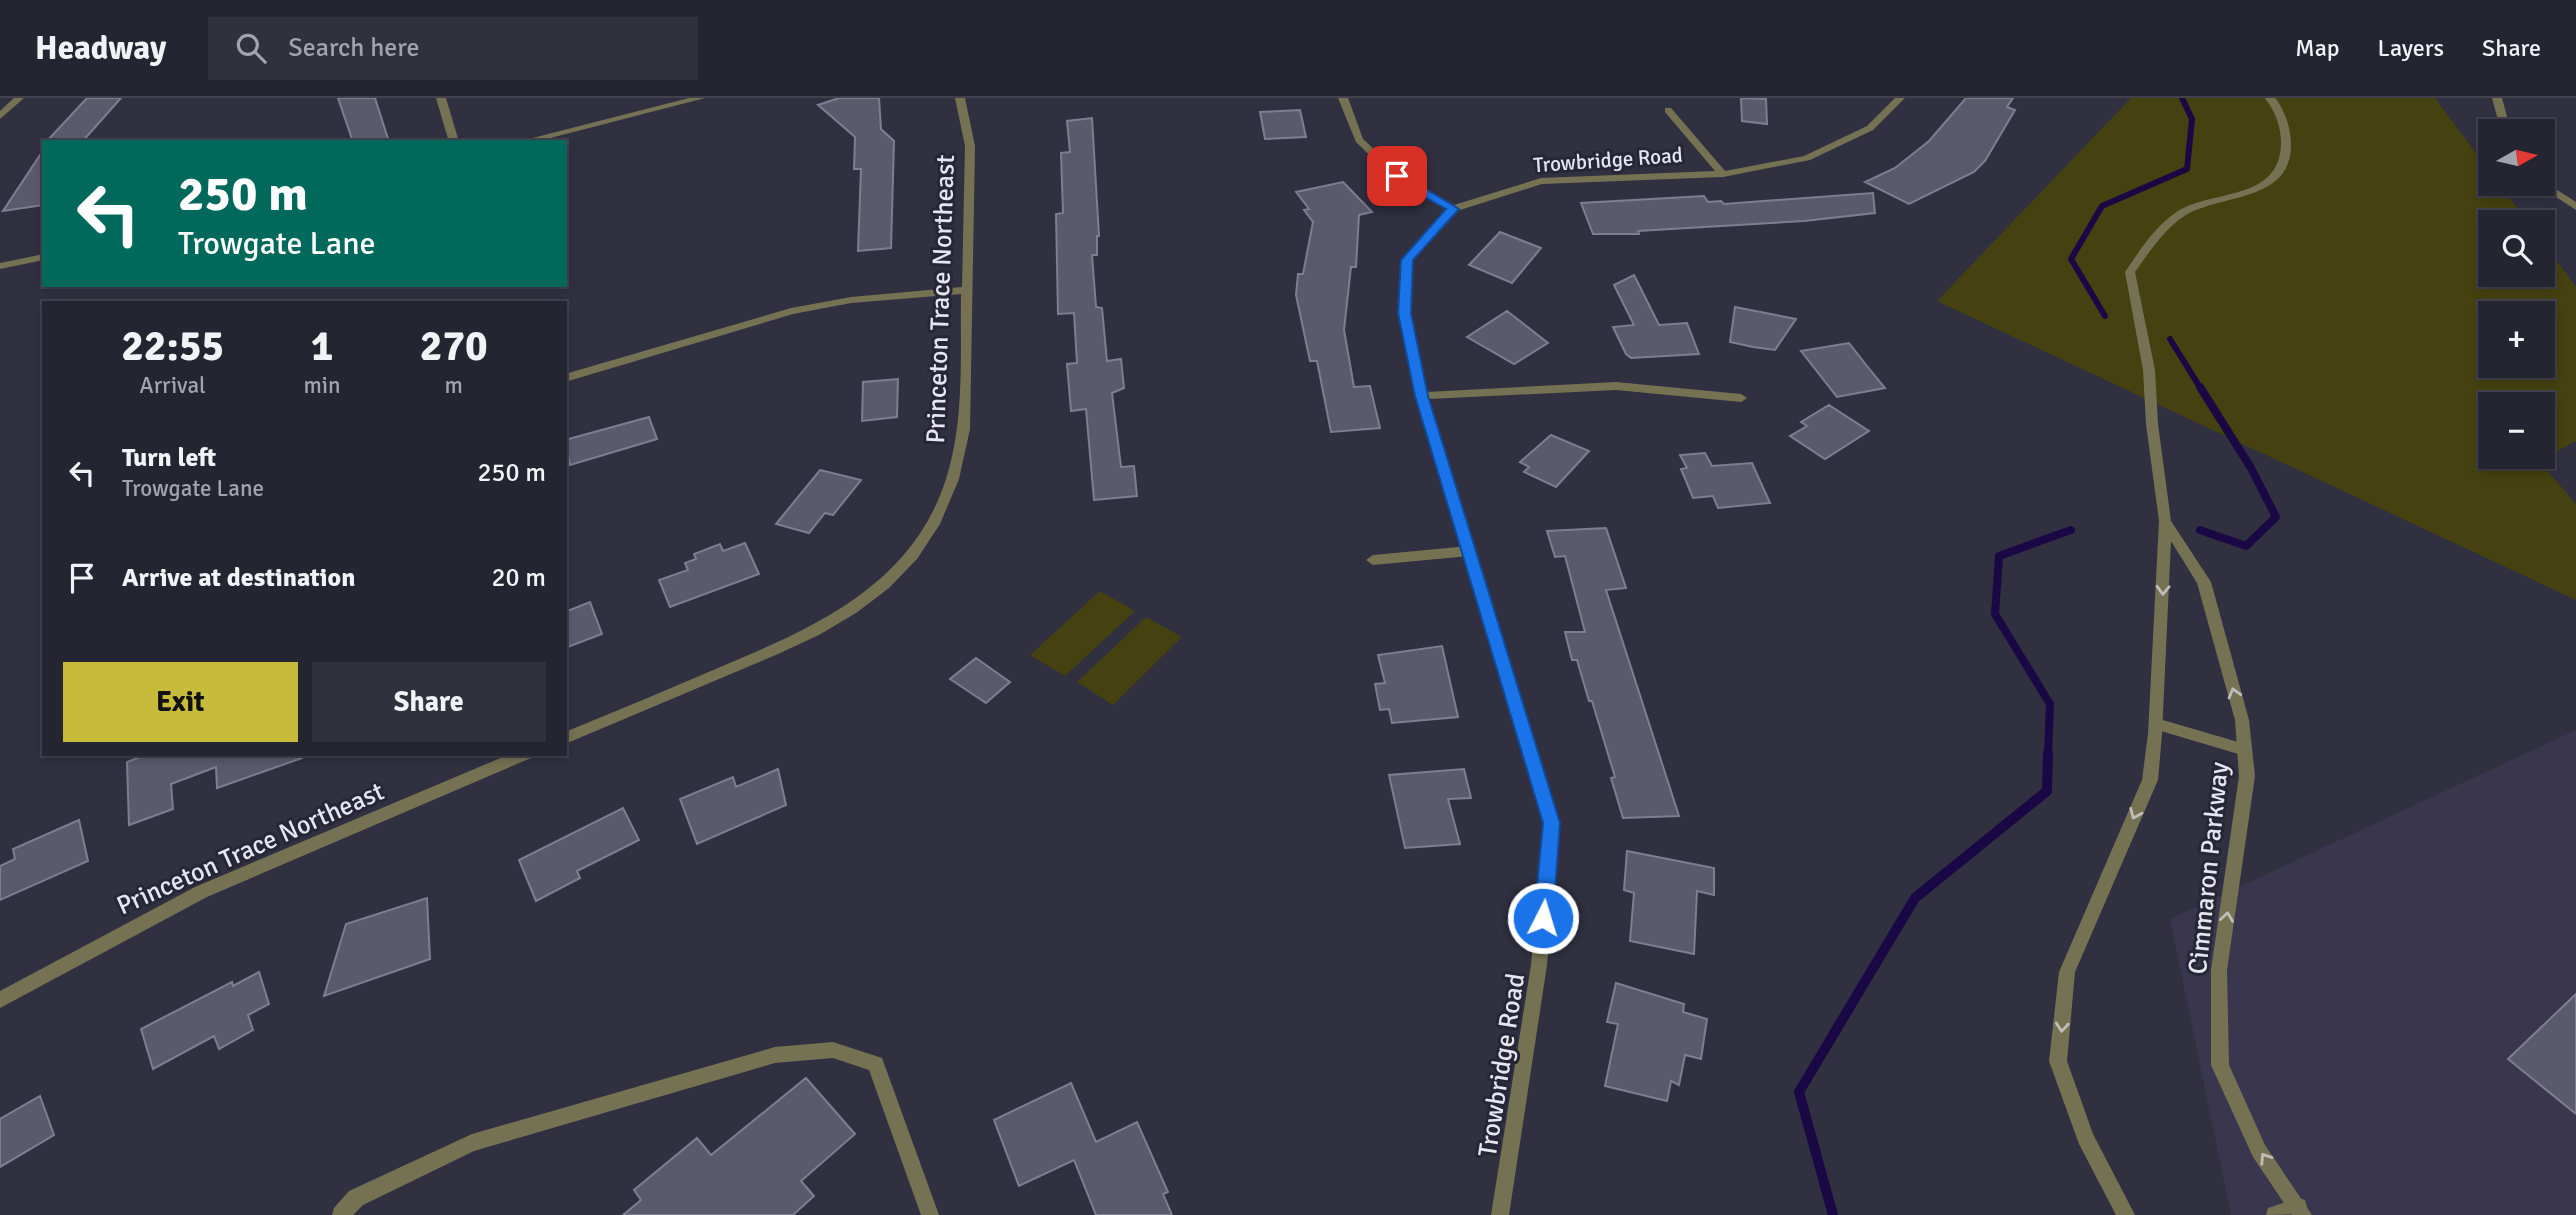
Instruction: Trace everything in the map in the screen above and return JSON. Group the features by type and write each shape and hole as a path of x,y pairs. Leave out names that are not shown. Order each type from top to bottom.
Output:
{"street":[{"path":"0,116 19,98"},
{"path":"441,98 453,140"},
{"path":"530,140 700,98"},
{"name":"Princeton Trace Northeast","path":"567,737 797,642 834,623 871,598 899,573 928,534 944,507 958,471 964,429 971,146 960,98"},
{"path":"1343,98 1359,141 1397,176 1453,209"},
{"name":"Trowbridge Road","path":"1500,1215 1539,965 1551,823 1422,396 1404,313 1407,260 1453,209 1541,181 1723,174 1807,158 1870,128 1900,98"},
{"name":"Cimmaron Parkway","path":"2126,1215 2085,1138 2058,1061 2067,971 2150,780 2156,724 2165,522 2152,424 2149,370 2130,272 2155,235 2186,211 2253,191 2283,171 2288,155 2285,132 2278,107 2270,98"},
{"path":"2497,98 2503,119"},
{"name":"Trowbridge Road","path":"1668,110 1723,174"},
{"path":"2555,193 2576,207"},
{"path":"0,266 42,257"},
{"path":"567,377 790,311 851,300 967,290"},
{"path":"1422,396 1616,386 1741,398"},
{"name":"Cimmaron Parkway","path":"2165,522 2204,582 2242,720 2248,776 2219,970 2220,1065 2259,1151 2300,1211"},
{"path":"1373,560 1469,551"},
{"path":"2156,724 2245,750"},
{"name":"Princeton Trace Northeast","path":"0,1000 201,892 521,756"},
{"path":"341,1215 356,1198 472,1143 775,1055 833,1050 876,1064 930,1215"},
{"path":"2275,1215 2300,1211"}],"shaded area":[{"path":"2131,98 2435,98 2478,156 2478,196 2508,196 2519,210 2478,210 2478,287 2555,287 2555,258 2576,287 2576,441 2555,452 2555,392 2478,392 2478,469 2546,469 2576,504 2576,600 1937,301"},
{"path":"1100,591 1135,611 1065,676 1030,655"},
{"path":"1146,617 1182,637 1113,705 1077,682"},
{"path":"2576,730 2576,1215 2231,1215 2170,919"}],"building":[{"path":"87,98 121,98 84,140 48,140"},
{"path":"338,98 375,98 388,140 352,140"},
{"path":"839,98 879,98 881,129 894,141 891,248 858,251 861,169 854,169 855,137 818,105"},
{"path":"1741,98 1766,99 1767,124 1742,121"},
{"path":"1966,98 2013,98 2007,107 2015,110 1985,161 1974,172 1909,204 1865,182 1895,168 1929,141"},
{"path":"1300,110 1306,137 1265,139 1260,112"},
{"path":"1092,118 1099,236 1097,255 1092,255 1096,307 1102,308 1107,361 1121,359 1124,388 1112,393 1121,467 1134,466 1137,496 1094,500 1086,409 1071,411 1067,364 1077,363 1074,313 1058,314 1056,214 1063,213 1061,153 1070,152 1067,121"},
{"path":"42,152 42,205 3,211"},
{"path":"1343,182 1372,212 1359,215 1356,267 1351,267 1344,330 1354,387 1370,386 1380,428 1331,432 1317,361 1310,361 1296,295 1298,274 1303,274 1313,222 1304,210 1309,209 1296,192"},
{"path":"1873,193 1875,213 1804,221 1638,231 1639,234 1593,234 1581,203 1704,196 1708,202 1721,201 1724,204"},
{"path":"1500,232 1541,248 1512,283 1469,265"},
{"path":"1634,275 1659,325 1687,323 1699,354 1631,358 1626,354 1613,327 1634,325 1614,285"},
{"path":"1735,307 1796,319 1775,350 1753,347 1730,342"},
{"path":"1507,311 1548,343 1514,364 1467,337"},
{"path":"1849,343 1885,388 1837,397 1801,351"},
{"path":"898,379 897,417 862,421 863,382"},
{"path":"1829,405 1869,431 1825,459 1790,436 1807,426 1801,422"},
{"path":"649,417 657,439 570,465 567,439"},
{"path":"1551,435 1589,451 1556,487 1524,472 1529,467 1520,462"},
{"path":"1705,453 1712,466 1752,463 1770,503 1718,508 1713,496 1693,498 1681,469 1687,468 1680,455"},
{"path":"820,470 861,480 833,515 825,513 809,533 776,524"},
{"path":"1606,528 1626,588 1606,590 1679,816 1623,818 1611,778 1615,777 1592,701 1589,701 1577,660 1572,660 1565,632 1585,632 1565,556 1555,557 1547,531"},
{"path":"745,543 759,574 670,607 659,580 688,570 685,563 696,559 694,554 720,544 723,551"},
{"path":"590,602 602,634 567,647 567,611"},
{"path":"1442,646 1458,717 1392,723 1389,709 1380,710 1375,684 1385,683 1378,655"},
{"path":"976,658 1010,682 986,703 950,679"},
{"path":"143,756 302,758 217,788 216,767 171,784 173,809 129,825 127,762"},
{"path":"778,769 786,805 697,844 680,799 733,777 736,787"},
{"path":"1464,769 1471,798 1448,799 1460,844 1405,848 1389,775"},
{"path":"623,808 639,840 577,871 580,878 536,901 519,860"},
{"path":"79,820 88,861 0,900 0,866 15,859 13,849"},
{"path":"1627,851 1714,868 1714,895 1697,891 1694,954 1630,941 1634,893 1624,890"},
{"path":"427,898 430,959 324,996 346,924"},
{"path":"259,972 269,1004 248,1015 253,1030 219,1049 214,1036 153,1069 141,1029 232,982 233,986"},
{"path":"1616,983 1684,1004 1683,1012 1707,1019 1701,1059 1685,1055 1679,1085 1671,1081 1667,1101 1605,1086 1618,1024 1607,1022"},
{"path":"2576,994 2576,1114 2508,1059"},
{"path":"806,1078 855,1134 801,1181 814,1196 793,1215 623,1215 641,1200 634,1190 697,1138 711,1155"},
{"path":"1071,1083 1096,1142 1137,1122 1168,1192 1163,1194 1172,1215 1096,1215 1074,1160 1019,1186 994,1120"},
{"path":"40,1096 54,1135 0,1167 0,1119"}],"waterway":[{"path":"2105,316 2071,259 2102,206 2187,169 2192,119 2182,98"},
{"path":"2170,339 2201,389"},
{"path":"2200,387 2251,468 2276,517 2246,546 2200,530"},
{"path":"2048,754 2050,704 1995,614 1999,556 2071,530"},
{"path":"1833,1215 1799,1092 1915,898 2047,791 2048,753"}],"route":[{"path":"1397,176 1453,209 1407,260 1404,313 1422,396 1551,823 1543,918"}]}
